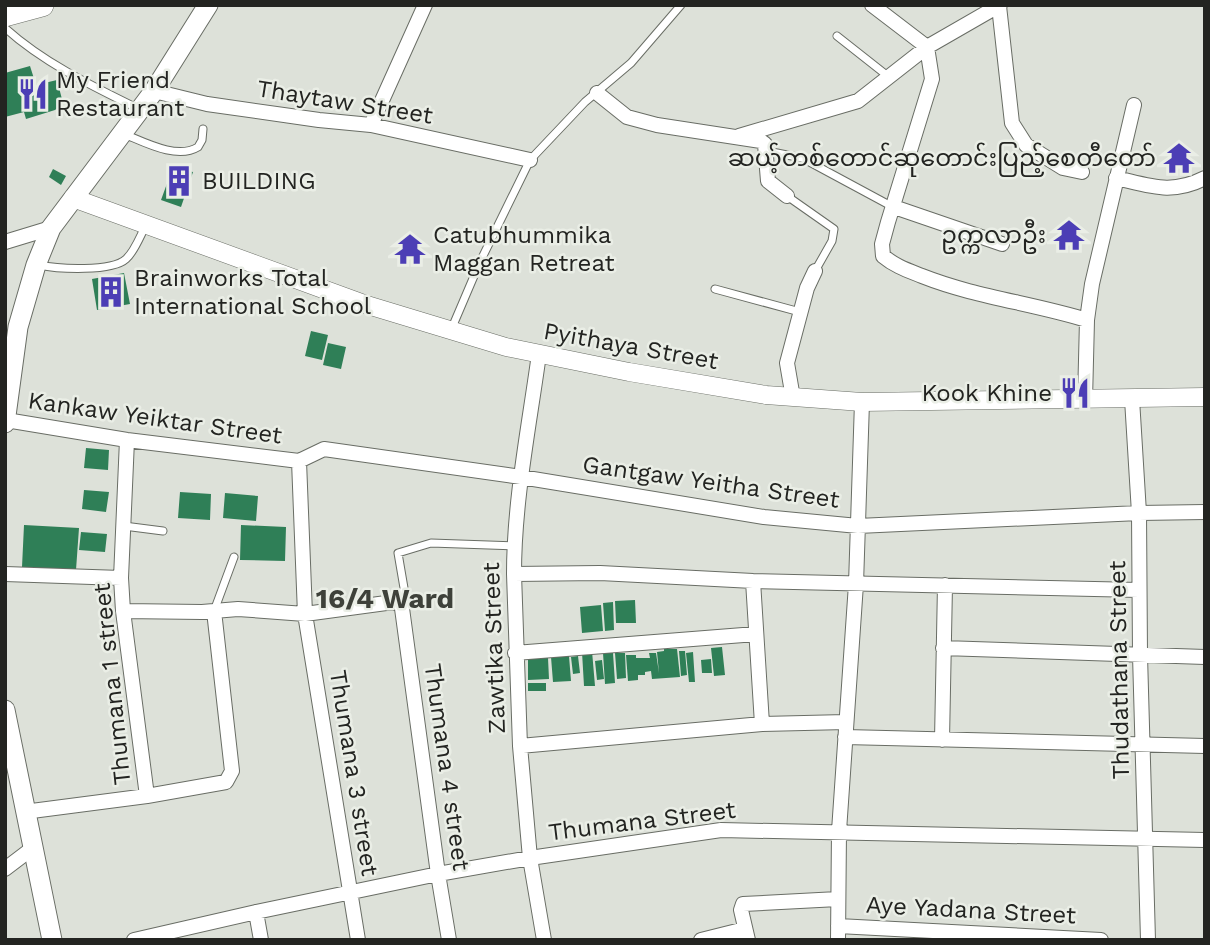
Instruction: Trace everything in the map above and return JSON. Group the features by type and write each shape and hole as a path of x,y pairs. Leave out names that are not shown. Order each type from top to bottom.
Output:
{"main road":[{"path":"5,15 42,5"},
{"path":"5,421 18,327 36,265 51,228 154,91 208,5"},
{"path":"5,710 7,735 34,847 52,940"}],"street":[{"path":"371,125 425,5"},
{"path":"872,5 927,47 932,79 882,244 883,256 893,265 955,289 1051,309 1087,320"},
{"path":"739,136 858,101 927,47 999,6 1012,123 1027,145 1063,168 1082,172"},
{"name":"Thaytaw Street","path":"154,91 207,104 371,125 530,160"},
{"path":"597,93 627,117 657,125 761,141 767,151 768,181 787,196"},
{"path":"1085,400 1087,320 1092,284 1134,105"},
{"path":"1115,178 1163,189 1186,187 1205,178"},
{"name":"Pyithaya Street","path":"73,198 364,304 451,330 539,354 698,384 793,398 862,402 1205,397"},
{"path":"894,207 1002,244"},
{"path":"5,242 51,228"},
{"path":"793,398 787,363 815,271"},
{"name":"Zawtika Street","path":"539,354 514,546 514,574 520,746 530,858 544,940"},
{"name":"Thudathana Street","path":"1132,399 1139,513 1139,655 1148,940"},
{"path":"838,933 839,831 856,584 862,402"},
{"name":"Kankaw Yeiktar Street","path":"5,421 127,440 299,461"},
{"name":"Thumana 1 street","path":"127,440 121,578 147,796"},
{"name":"Gantgaw Yeitha Street","path":"299,461 324,449 522,477 764,517 858,526 1205,512"},
{"name":"Thumana 3 street","path":"299,461 305,614 358,940"},
{"path":"514,574 600,573 753,581 1139,590"},
{"path":"5,574 121,578"},
{"path":"753,581 762,724"},
{"path":"942,740 945,585"},
{"path":"123,611 238,609 305,614 401,601"},
{"name":"Thumana 4 street","path":"401,601 449,940"},
{"path":"24,812 147,796 226,782 231,777 214,611"},
{"path":"515,653 756,634"},
{"path":"943,648 1205,657"},
{"path":"520,746 762,724 846,729 942,740 1205,746"},
{"name":"Thumana Street","path":"134,940 169,936 256,912 438,874 721,830 1205,840"},
{"path":"5,869 34,847"},
{"path":"701,940 747,934 741,910 743,904 838,898"},
{"path":"256,912 261,940"},
{"name":"Aye Yadana Street","path":"838,933 1101,940"}],"lane":[{"path":"451,330 480,262 530,160 597,93 631,64 681,5"},
{"path":"5,28 51,62 140,109"},
{"path":"837,36 889,76"},
{"path":"122,134 161,148 184,152 198,147 203,129"},
{"path":"767,151 802,158 894,207"},
{"path":"787,196 834,229 831,241 815,271"},
{"path":"36,265 70,268 116,265 128,257 146,225"},
{"path":"715,289 801,312"},
{"path":"124,526 163,531"},
{"path":"401,601 404,588 398,553 431,543 514,546"},
{"path":"214,611 234,557"}],"building":[{"name":"My Friend Restaurant","path":"30,66 36,85 57,80 63,103 55,110 26,119 24,112 5,117 5,73"},
{"name":"BUILDING","path":"173,167 193,172 181,207 161,200"},
{"path":"53,169 66,176 61,185 49,177"},
{"name":"Brainworks Total International School","path":"124,273 130,304 97,310 92,279"},
{"path":"311,331 328,335 322,360 305,356"},
{"path":"328,343 346,347 341,369 323,365"},
{"path":"86,448 109,450 108,470 84,468"},
{"path":"84,490 109,492 106,512 82,509"},
{"path":"180,492 211,494 210,520 178,518"},
{"path":"225,493 258,496 256,521 223,518"},
{"path":"24,525 79,528 76,570 22,567"},
{"path":"241,525 286,527 285,561 240,560"},
{"path":"81,532 107,534 105,552 79,550"},
{"path":"635,600 636,623 616,623 615,601"},
{"path":"613,602 614,630 605,631 603,603"},
{"path":"601,605 603,631 582,633 580,607"},
{"path":"722,647 725,675 714,676 711,648"},
{"path":"677,649 680,677 652,679 651,671 638,675 638,680 628,681 626,655 650,658 649,653 656,653 659,673 657,652"},
{"path":"592,651 595,686 584,686 582,652"},
{"path":"679,651 685,651 687,675 681,676"},
{"path":"693,652 695,682 689,682 686,653"},
{"path":"603,653 613,653 615,683 605,684"},
{"path":"615,653 625,653 626,678 617,679"},
{"path":"569,656 571,681 553,682 551,657"},
{"path":"578,656 580,673 573,674 571,657"},
{"path":"528,658 548,658 549,679 528,680"},
{"path":"711,659 712,673 702,673 701,660"},
{"path":"602,660 604,679 597,680 595,661"},
{"path":"528,683 546,683 546,691 528,691"}],"place":[{"name":"My Friend Restaurant","path":"33,94"},
{"name":"ဆယ့်တစ်တောင်ဆုတောင်းပြည့်စေတီတော်","path":"1179,158"},
{"name":"BUILDING","path":"179,181"},
{"name":"ဥက္ကလာဦး","path":"1069,235"},
{"name":"Catubhummika Maggan Retreat","path":"410,249"},
{"name":"Brainworks Total International School","path":"111,292"},
{"name":"Kook Khine","path":"1075,393"}],"district":[{"name":"16/4 Ward","path":"385,598"}]}
